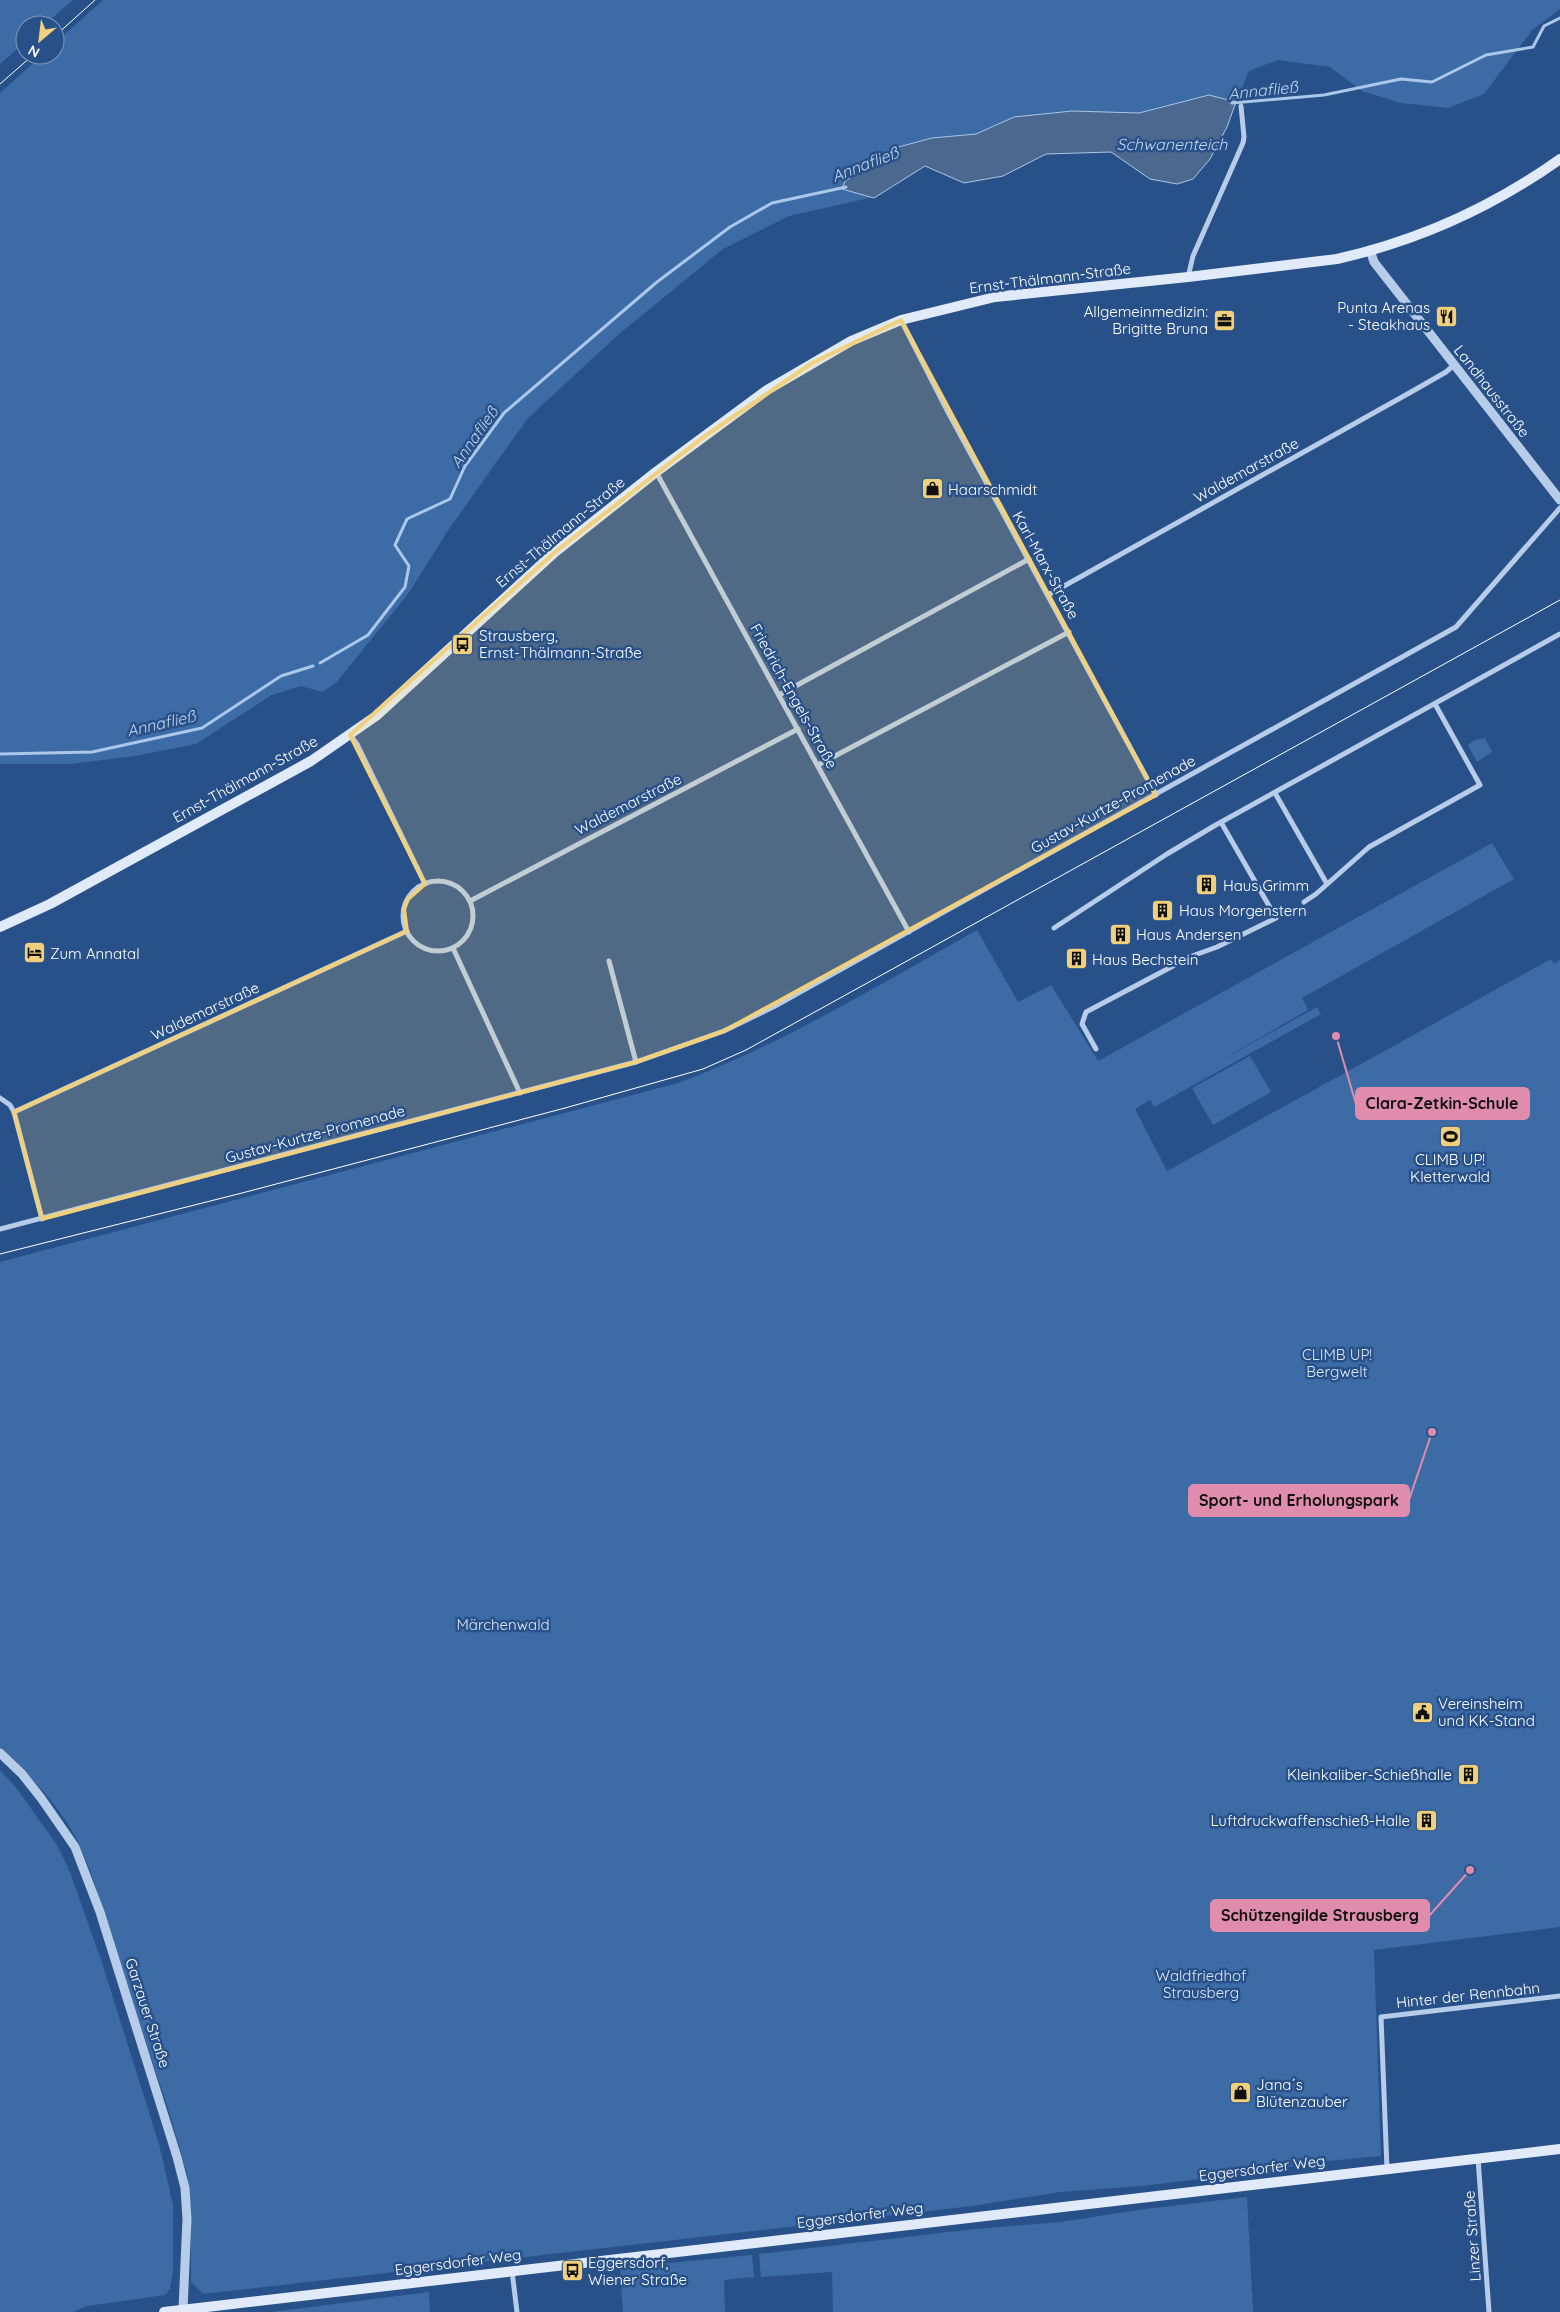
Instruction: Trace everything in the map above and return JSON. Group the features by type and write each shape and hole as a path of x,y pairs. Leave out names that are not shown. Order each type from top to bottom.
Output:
{"main road":[{"name":"Ernst-Thälmann-Straße","path":"0,927 50,904 311,761 350,735 376,716 555,552 656,472 775,385 851,341 901,320 995,297 1337,259 1405,239 1482,208 1527,182 1560,159"},
{"name":"Eggersdorfer Weg","path":"164,2312 1560,2149"}],"street":[{"path":"1188,277 1193,256 1243,143 1241,106"},
{"name":"Landhausstraße","path":"1370,250 1374,262 1560,500"},
{"name":"Karl-Marx-Straße","path":"901,320 948,412 1156,795"},
{"name":"Waldemarstraße","path":"1048,595 1411,392 1446,372 1454,365"},
{"name":"Friedrich-Engels-Straße","path":"656,472 909,932"},
{"name":"Gustav-Kurtze-Promenade","path":"0,1230 636,1062 724,1031 909,932 1456,627 1560,508"},
{"path":"780,695 1029,560"},
{"path":"818,765 1069,632"},
{"path":"1054,928 1167,854 1560,634"},
{"path":"1304,902 1369,847 1480,785 1435,704"},
{"name":"Waldemarstraße","path":"470,901 798,729"},
{"path":"350,735 357,744 425,884"},
{"path":"1275,793 1327,884"},
{"path":"1096,1049 1082,1024 1086,1012 1192,956 1217,947 1276,918 1222,824"},
{"path":"446,882 460,889 470,901 473,910 472,925 465,938 453,948 433,951 414,941 407,931 404,909 408,899 415,890 425,884 446,882"},
{"name":"Waldemarstraße","path":"14,1112 407,931"},
{"path":"453,948 517,1082 520,1093"},
{"path":"609,961 636,1062"},
{"path":"0,1098 10,1105 14,1112 42,1218"},
{"name":"Garzauer Straße","path":"0,1753 22,1774 66,1833 79,1856 100,1912 185,2188 187,2219 183,2311"},
{"name":"Hinter der Rennbahn","path":"1388,2169 1381,2016 1560,1996"},
{"name":"Linzer Straße","path":"1478,2158 1490,2312"},
{"path":"512,2271 517,2312"}],"highlighted area":[{"path":"901,320 1156,795 724,1031 636,1062 42,1219 14,1112 407,931 404,909 408,899 425,884 350,735 555,552 702,438 812,363"}],"green space":[{"path":"0,0 73,0 56,15 15,15 15,51 0,64"},
{"path":"103,0 1560,0 1560,9 1532,30 1484,94 1448,108 1401,103 1362,91 1330,67 1278,60 1249,71 1236,102 1209,95 1139,113 1072,111 1014,117 976,134 932,138 891,149 873,164 846,180 843,189 874,197 789,216 723,249 618,335 528,418 449,529 408,594 336,683 322,692 301,686 272,695 196,744 135,756 71,764 0,764 0,93 31,65 65,65 65,34"},
{"path":"1485,738 1492,752 1477,762 1468,745 1475,740"},
{"name":"Märchenwald","path":"1492,843 1514,879 1302,998 1308,1010 1213,1065 1317,1007 1321,1014 1154,1107 1150,1100 1135,1109 1167,1171 1551,959 1554,964 1560,960 1560,1927 1374,1950 1381,2156 1317,2162 1258,2172 1142,2186 1060,2192 972,2206 203,2294 191,2282 191,2211 187,2174 170,2115 90,1870 76,1838 61,1814 32,1779 0,1749 0,1262 678,1083 793,1032 977,930 1018,1002 1051,985 1098,1061"},
{"path":"1250,1056 1271,1092 1213,1125 1192,1088"},
{"path":"0,1770 17,1789 57,1845 70,1872 102,1963 159,2144 173,2205 173,2273 170,2289 165,2295 87,2306 73,2312 0,2312"},
{"path":"1247,2197 1253,2312 833,2312 832,2272 761,2277 759,2254 975,2229 1061,2222 1145,2209"},
{"path":"752,2255 754,2277 724,2280 725,2312 623,2312 620,2268"},
{"path":"429,2292 430,2312 272,2312"}],"water":[{"name":"Schwanenteich","path":"1209,95 1236,102 1227,127 1210,159 1193,179 1177,184 1150,179 1111,152 1046,154 1003,176 964,183 925,166 874,198 842,189 845,181 873,164 891,149 932,138 976,134 1014,117 1072,111 1139,113"}],"waterway":[{"name":"Annafließ","path":"1232,103 1324,95 1401,79 1432,82 1486,55 1533,47 1544,26 1560,18"},
{"name":"Annafließ","path":"320,663 368,635 405,587 409,566 395,545 407,519 450,499 465,466 504,413 657,282 730,227 772,203 846,187"},
{"name":"Annafließ","path":"0,754 92,752 202,728 281,676 313,666"}],"tram line":[{"path":"65,27 95,0"},
{"path":"0,84 22,65"},
{"path":"0,1254 242,1193 565,1108 703,1069 746,1050 1560,600"}],"place":[{"name":"Punta Arenas - Steakhaus","path":"1446,316"},
{"name":"Allgemeinmedizin: Brigitte Bruna","path":"1224,320"},
{"name":"Haarschmidt","path":"932,489"},
{"name":"Strausberg, Ernst-Thälmann-Straße","path":"463,644"},
{"name":"Haus Grimm","path":"1207,885"},
{"name":"Haus Morgenstern","path":"1163,910"},
{"name":"Haus Andersen","path":"1120,934"},
{"name":"Zum Annatal","path":"34,953"},
{"name":"Haus Bechstein","path":"1076,959"},
{"name":"Clara-Zetkin-Schule","path":"1336,1036"},
{"name":"CLIMB UP! Kletterwald","path":"1450,1136"},
{"name":"Sport- und Erholungspark","path":"1432,1432"},
{"name":"Vereinsheim und KK-Stand","path":"1422,1712"},
{"name":"Kleinkaliber-Schießhalle","path":"1468,1774"},
{"name":"Luftdruckwaffenschieß-Halle","path":"1426,1820"},
{"name":"Schützengilde Strausberg","path":"1470,1870"},
{"name":"Jana´s Blütenzauber","path":"1240,2093"},
{"name":"Eggersdorf, Wiener Straße","path":"572,2271"}],"park label":[{"name":"CLIMB UP! Bergwelt","path":"1337,1362"},
{"name":"Waldfriedhof Strausberg","path":"1201,1984"}]}
